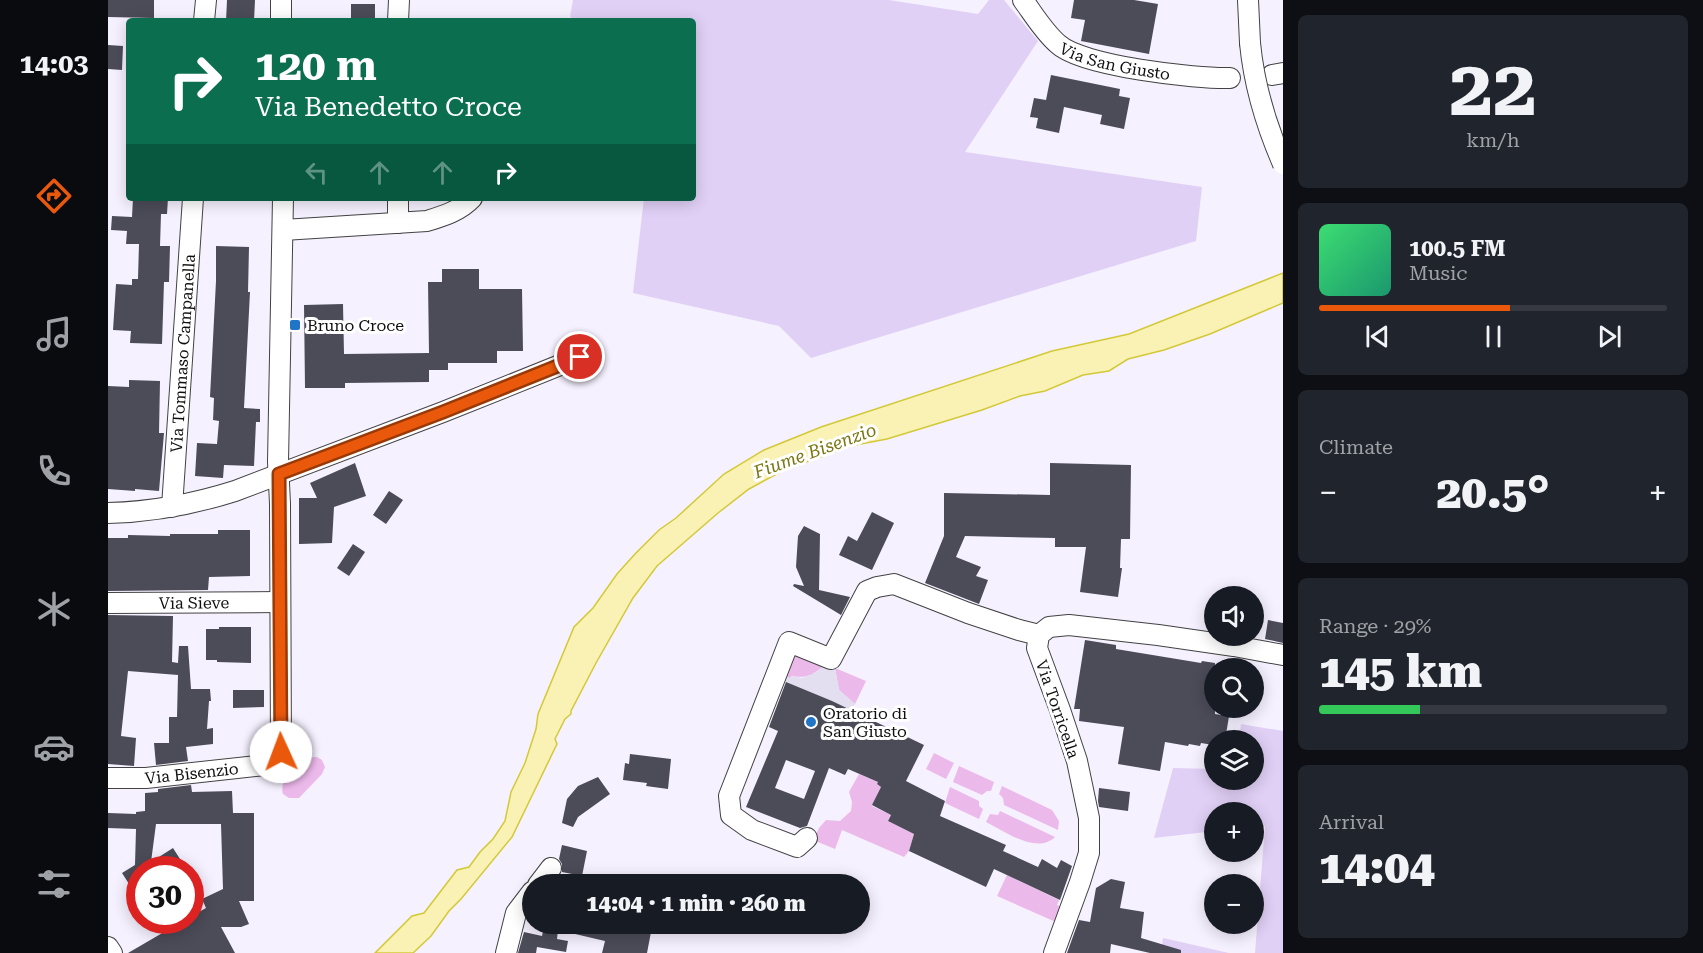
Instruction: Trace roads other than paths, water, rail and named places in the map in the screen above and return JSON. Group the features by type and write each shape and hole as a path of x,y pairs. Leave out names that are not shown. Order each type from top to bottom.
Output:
{"street":[{"path":"204,18 206,0"},
{"path":"281,0 282,18"},
{"path":"398,18 399,0"},
{"name":"Via San Giusto","path":"1023,0 1059,45 1080,56 1130,68 1209,78 1230,78"},
{"path":"1248,0 1250,44 1256,84 1269,133 1283,164"},
{"name":"Via Tommaso Campanella","path":"172,507 193,201"},
{"path":"280,602 279,474 283,201"},
{"path":"398,201 398,223"},
{"path":"284,231 427,221 446,215 469,201"},
{"path":"108,513 172,507 226,494 443,412 580,357"},
{"path":"807,838 797,847 752,830 731,815 729,796 789,642 831,659 867,591 877,587 894,584 968,613 1039,635 1049,627 1069,625 1158,635 1283,655"},
{"name":"Via Sieve","path":"108,603 280,602"},
{"name":"Via Bisenzio","path":"108,778 146,777 274,764 281,752 280,602"},
{"name":"Via Torricella","path":"1039,635 1037,648 1077,760 1089,818 1089,853 1054,953"},
{"path":"546,874 551,868"},
{"path":"506,953 516,913 522,905"},
{"path":"108,947 112,953"}],"water":[{"name":"Fiume Bisenzio","path":"1283,273 1283,303 1210,334 1164,350 1128,359 1109,371 1083,375 1045,391 1020,396 887,439 850,446 786,469 749,489 657,566 633,598 596,663 571,714 565,719 555,739 557,744 512,837 449,911 431,936 413,953 375,953 412,916 424,913 457,870 469,867 505,821 511,792 525,763 536,729 538,714 574,627 593,608 617,574 635,554 659,530 676,518 724,474 764,450 821,427 1052,351 1129,334"}],"place":[{"name":"Bruno Croce","path":"295,325"},
{"name":"Oratorio di San Giusto","path":"811,722"}]}
